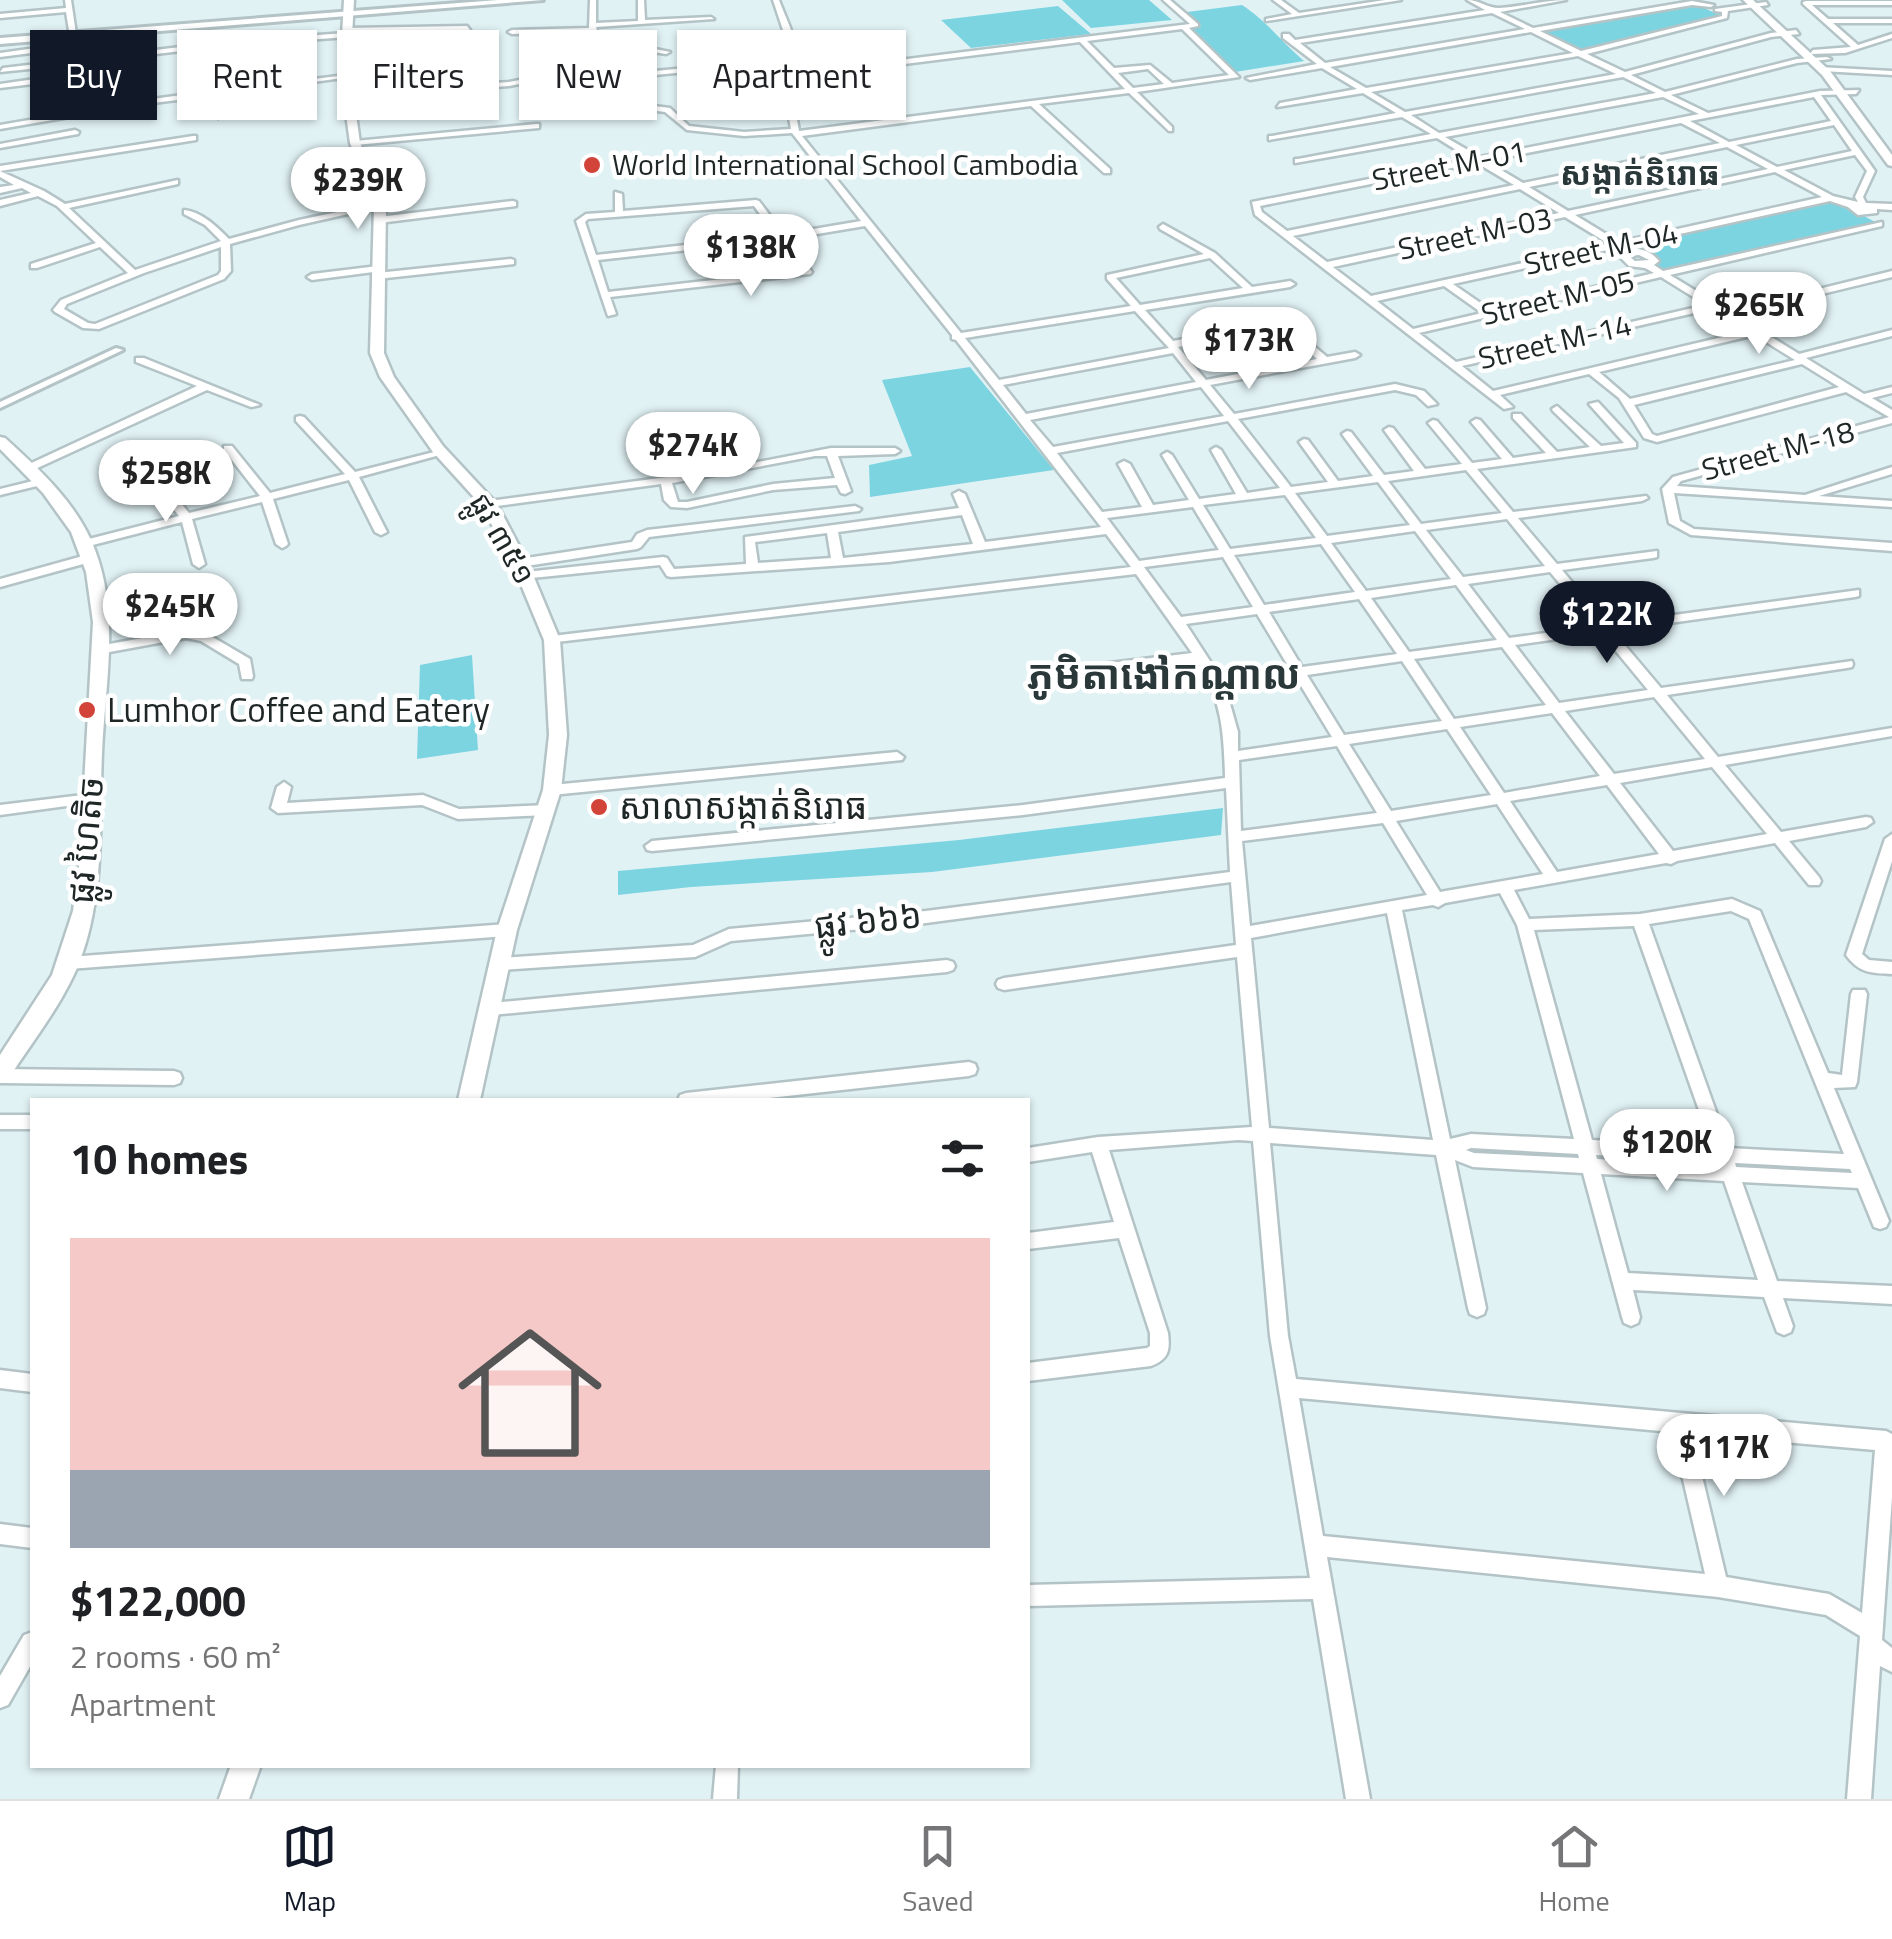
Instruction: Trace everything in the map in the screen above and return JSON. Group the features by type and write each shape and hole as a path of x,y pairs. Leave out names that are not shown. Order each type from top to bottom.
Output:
{"main road":[{"path":"157,32 348,20 538,0"},
{"path":"0,43 30,41"}],"street":[{"path":"593,30 594,0"},
{"path":"641,0 642,22"},
{"path":"776,0 782,30"},
{"path":"906,57 1196,25 1166,0"},
{"path":"1276,0 1299,16"},
{"path":"1268,20 1398,0"},
{"path":"1470,0 1706,116"},
{"path":"1295,42 1563,0"},
{"path":"1250,78 1692,3 1717,6 1754,2 1855,91 1883,128"},
{"path":"1804,2 1892,4"},
{"path":"1804,2 1854,47"},
{"path":"0,16 70,5 75,30"},
{"path":"1280,105 1578,54 1725,18 1717,6"},
{"path":"512,32 711,19"},
{"path":"157,49 348,20 467,28"},
{"path":"1826,21 1892,21"},
{"path":"657,109 667,110 687,128 744,134 794,132 1233,76 1184,27"},
{"path":"1272,138 1623,75 1790,33"},
{"path":"1286,36 1324,66 1629,252 1652,257 1654,261 1647,265 1892,418"},
{"path":"1298,161 1443,138 1664,94 1818,60 1892,36"},
{"path":"1082,40 1169,129"},
{"path":"657,49 668,49"},
{"path":"0,55 30,52"},
{"path":"1818,60 1892,73"},
{"path":"1818,60 1892,162"},
{"path":"1111,71 1150,67 1170,84"},
{"path":"3,70 30,68"},
{"path":"0,86 30,82"},
{"name":"Street M-01","path":"1288,234 1258,213 1255,204 1839,90 1855,91"},
{"path":"1818,94 1871,171 1859,196 1865,208 1879,224 1892,230"},
{"path":"1032,102 1107,171"},
{"path":"0,126 14,119 30,118"},
{"name":"ផ្លូវ ៣៥១","path":"352,120 355,143 380,212 378,353 387,377 440,451 489,504 523,569 552,640 558,736 552,790 507,930 469,1098"},
{"path":"793,120 794,132 914,276 956,337 1050,450 1178,621 1218,683 1230,732 1234,837 1287,1388 1358,1799"},
{"path":"1682,120 1830,198 1865,208 1892,210"},
{"path":"1288,234 1837,122"},
{"path":"355,143 536,126"},
{"path":"0,146 75,132"},
{"path":"0,172 193,138"},
{"path":"0,160 97,146"},
{"name":"Street M-03","path":"1327,265 1858,152"},
{"path":"0,172 63,208 132,272"},
{"path":"63,208 175,182"},
{"path":"0,190 25,185"},
{"path":"0,203 41,193"},
{"path":"618,194 620,214"},
{"name":"Street M-04","path":"1371,299 1830,198"},
{"path":"611,314 580,221 749,201 756,203 817,286"},
{"path":"188,212 208,223 226,240 226,272 208,283 96,327 86,326 58,310 64,302 132,272 226,240 332,216 513,204"},
{"path":"592,255 781,235 865,220"},
{"name":"Street M-05","path":"1412,332 1879,224"},
{"path":"1164,227 1212,255 1250,290"},
{"path":"1288,234 1492,394 1554,456"},
{"path":"34,266 100,244"},
{"path":"1212,255 1110,276 1233,416 1290,490 1554,879"},
{"path":"312,277 511,262"},
{"path":"606,295 808,272"},
{"path":"1728,314 1892,274"},
{"path":"1446,283 1490,314"},
{"path":"956,337 1290,284"},
{"name":"Street M-14","path":"1454,364 1714,306"},
{"path":"994,384 1284,324 1324,360"},
{"path":"1492,394 1756,332"},
{"path":"1628,403 1892,333"},
{"path":"0,405 119,350"},
{"path":"1022,418 1356,354"},
{"path":"140,360 256,405"},
{"path":"1592,372 1628,403 1648,436 1657,439 1848,388"},
{"path":"0,492 206,386"},
{"path":"1050,450 1395,387 1420,393 1432,404"},
{"path":"1863,398 1892,390"},
{"path":"1098,516 1632,445 1594,404"},
{"path":"1557,410 1599,450"},
{"path":"300,418 352,476 381,532"},
{"name":"Street M-18","path":"1668,489 1677,479 1892,418"},
{"path":"1476,422 1510,461"},
{"path":"1433,423 1814,881"},
{"path":"1388,430 1422,473"},
{"path":"1347,434 1671,859"},
{"path":"811,436 815,453"},
{"name":"ផ្លូវ ហៃតិច","path":"0,441 67,512 87,550 99,587 104,650 81,910 68,963 7,1050 0,1074"},
{"path":"1304,442 1335,484"},
{"path":"228,448 266,496 282,544"},
{"path":"1216,450 1242,496"},
{"path":"0,583 186,517 440,451"},
{"path":"666,481 675,505 750,495 783,486 842,486 831,451"},
{"path":"489,504 666,481 815,453 894,451"},
{"path":"1166,455 1438,901"},
{"path":"1124,464 1149,509"},
{"path":"1800,498 1892,470"},
{"path":"153,476 186,517 199,564"},
{"path":"1892,504 1668,489 1676,524 1691,532 1892,547"},
{"path":"959,494 980,548"},
{"path":"552,640 1137,568 1642,498"},
{"path":"523,569 637,545 641,536 648,534 855,509"},
{"path":"752,566 749,539 966,511"},
{"path":"832,529 838,562"},
{"path":"523,569 663,562 671,572 838,562 1107,530"},
{"path":"1178,621 1653,554"},
{"path":"1218,683 1855,593"},
{"path":"104,650 186,634 204,638 246,662 247,676"},
{"path":"1036,676 1202,656"},
{"path":"1231,757 1847,664"},
{"path":"1234,837 1388,818 1892,732"},
{"path":"552,790 897,756"},
{"path":"652,846 1024,810 1234,782"},
{"path":"284,788 278,808 430,800 458,814 547,810"},
{"path":"0,810 92,799"},
{"path":"1004,984 1866,822"},
{"path":"1892,839 1855,960 1866,966 1892,968"},
{"name":"ផ្លូវ ៦៦៦","path":"500,964 694,951 730,935 926,917 1238,876"},
{"path":"1506,888 1524,925 1631,1317"},
{"path":"1872,902 1892,903"},
{"path":"1524,925 1640,920 1732,905 1756,915 1880,1221"},
{"path":"1394,909 1477,1308"},
{"path":"1640,920 1784,1326"},
{"path":"68,963 507,930"},
{"path":"491,1009 947,966"},
{"path":"1824,1080 1849,1082 1859,994"},
{"path":"704,1098 968,1069"},
{"path":"0,1074 174,1078"},
{"path":"0,1122 30,1122"},
{"path":"1030,1155 1098,1144 1264,1134 1444,1148 1473,1160 1864,1181"},
{"path":"1444,1148 1470,1141 1856,1162"},
{"path":"1030,1372 1151,1357 1160,1350 1159,1332 1098,1144"},
{"path":"1030,1241 1124,1229"},
{"path":"1621,1281 1892,1294"},
{"path":"0,1379 30,1383"},
{"path":"1287,1388 1886,1441 1858,1799"},
{"path":"1680,1425 1718,1586"},
{"path":"0,1534 30,1538"},
{"path":"1313,1545 1718,1586 1829,1605 1870,1637 1892,1661"},
{"path":"1030,1596 1321,1588"},
{"path":"0,1697 30,1646"},
{"path":"234,1799 245,1768"},
{"path":"725,1799 727,1768"}],"shaded area":[{"path":"1062,0 1149,0 1172,20 1091,28"},
{"path":"1692,3 1725,17 1578,54 1527,31"},
{"path":"1242,5 1304,61 1235,72 1189,29 1201,26 1187,12"},
{"path":"1058,6 1091,34 971,48 941,20"},
{"path":"1830,198 1879,224 1662,274 1647,265 1653,259 1618,245"},
{"path":"970,367 1054,470 870,497 869,465 912,456 882,380"},
{"path":"472,655 478,750 417,759 420,665"},
{"path":"1223,808 1221,835 932,872 618,895 618,871 959,840"}],"place":[{"name":"World International School Cambodia","path":"592,165"},
{"name":"Lumhor Coffee and Eatery","path":"87,710"},
{"name":"សាលាសង្កាត់និរោធ","path":"599,807"}],"district":[{"name":"សង្កាត់និរោធ","path":"1640,174"},
{"name":"ភូមិតាងៅកណ្តាល","path":"1164,675"}]}
